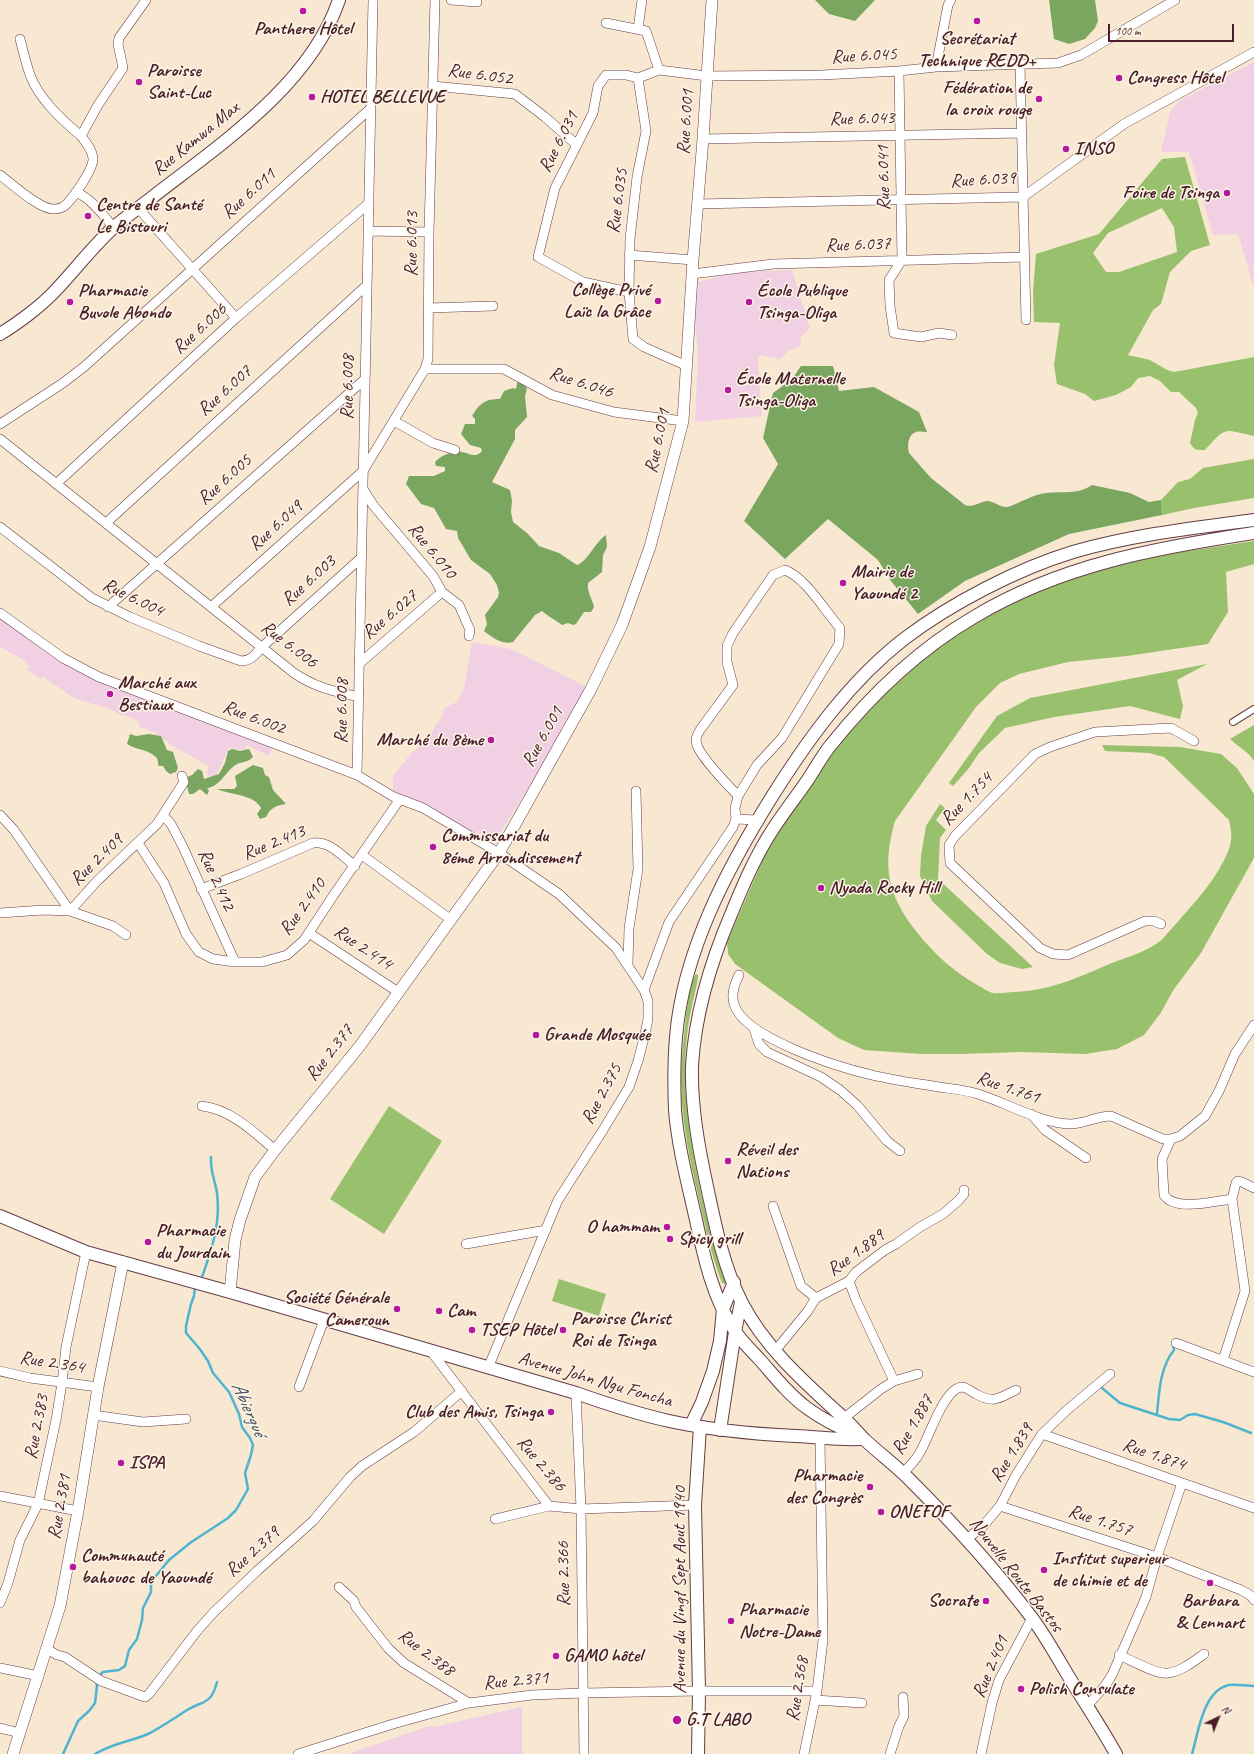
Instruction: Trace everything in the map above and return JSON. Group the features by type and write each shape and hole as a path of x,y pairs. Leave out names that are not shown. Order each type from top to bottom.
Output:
{"main road":[{"name":"Rue Kamwa Max","path":"0,334 9,329 53,293 114,228 222,143 286,87 312,54 334,14 339,0"},
{"path":"863,1438 836,1426 804,1406 778,1380 735,1332 715,1290 700,1236 681,1152 675,1113 674,1079 676,1034 683,996 698,944 729,870 757,820 784,777 822,722 877,663 901,641 931,619 984,589 1070,553 1120,540 1254,520"},
{"path":"863,1438 844,1418 802,1380 758,1329 741,1302 717,1234 695,1128 692,1094 692,1064 701,1001 717,948 745,882 773,829 830,746 863,708 916,658 970,619 999,602 1062,575 1106,561 1142,552 1254,533"},
{"name":"Avenue John Ngu Foncha","path":"0,1216 86,1252 430,1350 648,1416 720,1430 820,1438 863,1438"},
{"path":"696,1426 702,1402 713,1371 720,1341 723,1309 734,1282"},
{"path":"720,1430 741,1302"},
{"name":"Avenue du Vingt Sept Aout 1940","path":"696,1426 695,1505 699,1691 698,1754"},
{"name":"Nouvelle Route Bastos","path":"863,1438 903,1473 967,1540 1032,1618 1116,1754"}],"street":[{"path":"81,136 98,105 123,68 118,44 120,38 146,0"},
{"name":"Rue 6.008","path":"357,775 373,0"},
{"name":"Rue 6.013","path":"363,472 425,369 428,359 434,0"},
{"path":"451,0 477,2"},
{"path":"638,29 642,0"},
{"name":"Rue 6.001","path":"498,853 591,689 622,625 650,547 683,421 692,260 704,139 712,0"},
{"path":"936,67 948,5 951,0"},
{"name":"Rue 6.045","path":"707,76 822,75 899,71 936,67 1058,63 1069,60 1175,0"},
{"path":"606,23 646,31 659,70"},
{"path":"0,175 42,206 53,210 63,208 76,192 90,170 93,159 90,150 81,136 52,108 30,76 20,39"},
{"name":"Rue 6.039","path":"697,204 1023,197 1124,124 1254,52"},
{"path":"1020,64 1026,320"},
{"path":"638,78 659,70 707,76"},
{"name":"Rue 6.041","path":"899,71 902,260"},
{"name":"Rue 6.031","path":"629,292 583,282 538,257 555,188 593,113 598,86 606,75 626,75 638,78"},
{"name":"Rue 6.035","path":"638,78 646,131 637,177 630,239 629,292 633,338 644,347 687,366"},
{"name":"Rue 6.052","path":"433,86 515,94 545,117 577,145"},
{"name":"Rue 6.011","path":"0,424 63,383 86,366 371,108"},
{"name":"Rue 6.043","path":"704,139 1022,133"},
{"path":"76,192 86,197 94,204 114,228"},
{"name":"Rue 6.006","path":"56,484 236,318 369,204"},
{"path":"138,208 236,318"},
{"path":"368,231 429,232"},
{"path":"629,255 692,260"},
{"name":"Rue 6.037","path":"692,274 773,264 1025,257"},
{"path":"902,260 890,280 890,306 894,333 921,337 939,333 952,335"},
{"name":"Rue 6.007","path":"106,523 367,285"},
{"path":"428,308 493,306"},
{"name":"Rue 6.046","path":"425,369 504,369 552,396 614,412 683,421"},
{"name":"Rue 6.005","path":"108,607 365,379"},
{"path":"394,421 433,443 455,450"},
{"name":"Rue 6.006","path":"0,439 309,683 359,697"},
{"name":"Rue 6.049","path":"212,607 363,472"},
{"name":"Rue 6.010","path":"363,489 373,505 433,576 442,592 459,605 470,630 469,636"},
{"name":"Rue 6.004","path":"0,527 92,598 108,607 199,646 242,661 247,661 252,658 262,647"},
{"name":"Rue 6.003","path":"262,647 362,557"},
{"path":"644,990 669,922 733,827 736,819 735,808 738,796 757,765 782,738 840,644 840,628 803,582 791,572 785,570 773,575 733,633 727,646 727,662 733,685 696,737 697,745 703,755 738,796"},
{"name":"Rue 6.027","path":"360,663 442,592"},
{"name":"Rue 6.002","path":"0,613 63,658 99,677 357,775 394,797 422,808 498,853"},
{"path":"1233,722 1254,709"},
{"name":"Rue 1.754","path":"1161,924 1154,921 1145,921 1068,955 1052,954 1040,948 950,863 948,845 1035,754 1050,747 1095,732 1171,728 1194,741"},
{"name":"Rue 2.409","path":"0,913 44,910 70,911 96,881 157,824 184,782 182,776"},
{"path":"628,964 628,928 638,869 636,791"},
{"name":"Rue 2.410","path":"138,843 164,883 186,934 199,952 213,959 235,962 262,962 287,955 297,948 309,933 400,799"},
{"path":"0,815 14,830 70,911 113,926 126,935"},
{"name":"Rue 2.412","path":"163,815 171,824 180,841 235,962"},
{"path":"736,819 757,820"},
{"name":"Rue 2.413","path":"201,889 313,843 329,845 355,866"},
{"name":"Rue 2.377","path":"230,1292 236,1240 240,1220 255,1177 275,1150 346,1064 498,853"},
{"name":"Rue 2.375","path":"488,1368 558,1200 603,1130 628,1087 638,1061 648,1019 648,1001 644,990 616,948 559,894 498,853"},
{"path":"362,855 450,919"},
{"name":"Rue 2.414","path":"309,933 398,992"},
{"name":"Rue 1.761","path":"739,975 735,985 734,1005 754,1029 774,1041 823,1060 867,1074 978,1094 1052,1121 1071,1124 1103,1116 1111,1116 1163,1139 1171,1140"},
{"path":"1232,1199 1181,1205 1172,1203 1166,1199 1164,1195 1161,1165 1162,1159 1171,1140 1180,1136 1205,1116 1219,1091 1235,1054 1254,1025"},
{"path":"754,1029 759,1044 767,1052 822,1077 840,1090 856,1105 887,1141 900,1151"},
{"path":"202,1106 214,1107 237,1120 275,1150"},
{"path":"1030,1114 1045,1130 1086,1158"},
{"path":"1223,1360 1245,1291 1232,1199 1236,1183 1238,1181 1254,1188"},
{"name":"Rue 1.889","path":"776,1351 807,1312 816,1298 849,1281 856,1272 885,1250 943,1214 958,1201 964,1194 964,1190"},
{"path":"772,1206 800,1286 816,1298"},
{"path":"466,1244 546,1230"},
{"name":"Rue 2.383","path":"0,1603 8,1583 20,1540 38,1504 52,1444 66,1347 86,1252"},
{"name":"Rue 2.381","path":"13,1754 60,1606 78,1511 98,1387 123,1262"},
{"path":"849,1281 856,1300 894,1381"},
{"path":"299,1387 324,1320"},
{"path":"1176,1343 1254,1372"},
{"name":"Rue 2.386","path":"430,1350 549,1506 581,1508 695,1505"},
{"name":"Rue 2.364","path":"0,1371 30,1378 98,1387"},
{"path":"844,1418 870,1397 894,1381 918,1374"},
{"name":"Rue 1.839","path":"967,1540 983,1526 1000,1506 1016,1475 1042,1434 1110,1374"},
{"name":"Rue 1.887","path":"903,1473 919,1454 932,1429 937,1413 958,1388 964,1387 988,1400 997,1399 1016,1390"},
{"name":"Rue 2.379","path":"47,1649 57,1655 65,1657 101,1681 145,1696 149,1694 196,1632 214,1612 242,1584 313,1520 350,1477 362,1466 414,1432 462,1391"},
{"name":"Rue 2.366","path":"576,1393 581,1508 584,1754"},
{"path":"93,1415 143,1422 186,1419"},
{"name":"Rue 1.874","path":"1042,1434 1254,1508"},
{"name":"Rue 2.368","path":"804,1754 816,1696 823,1640 820,1438"},
{"path":"1087,1706 1105,1686 1112,1675 1119,1655 1146,1597 1156,1557 1182,1483"},
{"path":"0,1496 78,1511"},
{"path":"495,1519 549,1506"},
{"name":"Rue 1.757","path":"1000,1506 1156,1557 1241,1590 1250,1595 1254,1600"},
{"name":"Rue 2.388","path":"339,1587 354,1601 356,1607 388,1648 404,1663 469,1703"},
{"name":"Rue 2.401","path":"981,1754 999,1680 1032,1618"},
{"path":"1119,1655 1157,1672 1167,1674 1184,1668 1204,1654"},
{"path":"0,1668 39,1676"},
{"name":"Rue 2.371","path":"298,1754 385,1726 469,1703 532,1695 699,1691 816,1696 862,1703"},
{"path":"890,1754 899,1726 904,1716 903,1697"},
{"path":"0,1728 20,1732"}],"shaded area":[{"name":"Foire de Tsinga","path":"1254,62 1254,288 1238,234 1213,235 1189,152 1161,152 1170,112 1179,101"},
{"name":"École Publique Tsinga-Oliga","path":"792,270 810,328 801,337 800,345 797,348 791,349 780,359 759,355 758,363 762,416 695,422 698,353 695,321 698,282 737,272"},
{"name":"Marché aux Bestiaux","path":"0,608 73,663 272,747 269,756 247,745 243,751 229,747 216,776 209,777 207,772 209,766 176,748 154,732 139,727 139,722 123,714 122,716 110,709 76,699 43,677 41,679 27,669 29,666 22,659 0,647"},
{"name":"Marché du 8ème","path":"472,642 511,649 587,687 557,742 495,841 393,796 393,776 409,756 427,738 440,720 445,707 457,702 464,688"},
{"path":"522,1707 522,1754 348,1754 429,1726 434,1727"}],"green space":[{"path":"815,0 875,0 855,21 829,14"},
{"path":"1049,0 1095,0 1098,21 1095,28 1085,39 1069,44 1054,39"},
{"path":"1185,157 1210,245 1191,251 1170,272 1161,304 1153,310 1128,355 1150,360 1167,370 1174,372 1254,357 1254,436 1226,431 1218,436 1205,450 1196,449 1190,443 1198,413 1196,408 1179,392 1171,392 1160,381 1150,376 1138,378 1131,387 1116,395 1094,401 1085,394 1057,384 1054,365 1060,323 1034,322 1033,292 1036,254 1099,234 1162,159","holes":["1162,208 1174,227 1177,252 1119,272 1106,272 1093,253 1108,233"]},
{"path":"801,366 833,366 839,391 874,387 919,412 927,432 917,432 911,435 908,444 909,453 931,478 965,505 968,506 987,501 1008,507 1041,494 1052,492 1070,492 1081,490 1092,485 1130,493 1149,502 1161,500 1162,515 1069,534 965,581 918,614 891,581 878,560 828,519 785,559 744,521 778,464 763,438 773,393 792,379"},
{"path":"520,380 527,389 525,396 527,417 515,430 515,439 492,482 510,490 513,522 527,533 539,546 559,553 577,565 585,559 606,535 607,547 603,555 602,572 588,583 589,592 594,607 591,612 584,612 576,624 573,625 568,623 562,625 542,611 535,615 513,642 505,643 484,631 487,624 485,615 498,597 499,593 497,585 490,574 471,560 458,538 457,531 446,529 434,508 421,504 406,484 409,476 434,476 445,471 445,467 436,466 435,462 440,457 455,452 477,455 482,451 481,448 470,445 461,434 465,424 475,424 475,419 472,416 480,405 490,400 500,399 504,391 513,388 516,389 517,383"},
{"path":"1254,459 1254,498 1162,515 1161,500 1178,482 1190,479 1203,468"},
{"path":"1254,541 1254,564 1226,572 1228,612 1208,644 1127,656 1068,662 1019,674 1000,683 976,707 895,821 891,837 888,866 893,892 906,917 916,931 945,962 970,981 993,993 1029,991 1055,985 1137,954 1159,942 1190,908 1212,880 1224,860 1231,842 1229,820 1164,757 1149,753 1105,751 1102,745 1180,747 1221,754 1237,768 1254,794 1254,858 1201,953 1174,989 1160,1014 1144,1035 1117,1049 1085,1054 1022,1052 921,1054 864,1050 838,1038 735,964 728,954 727,942 764,857 783,823 834,749 869,706 922,657 997,607 1091,570 1140,558"},
{"path":"1207,664 1177,680 1183,706 1180,719 1130,706 1054,717 1005,728 979,753 969,768 953,786 949,783 997,716 1030,698"},
{"path":"1254,725 1254,761 1246,752 1230,739"},
{"path":"130,734 136,736 149,734 161,736 167,750 173,752 178,768 176,772 170,774 163,766 159,766 157,758 153,754 127,744"},
{"path":"232,749 240,751 249,749 253,757 248,761 236,764 215,785 207,788 209,791 207,795 200,789 193,794 189,794 185,778 192,775 198,769 202,771 204,779 219,774 225,763 228,751"},
{"path":"253,765 263,768 265,775 269,777 273,790 286,804 274,808 266,817 260,819 257,814 261,808 258,803 247,797 217,789 234,789 237,786 235,776"},
{"path":"940,804 945,808 936,820 946,830 940,838 938,879 1033,967 1022,969 1000,963 987,954 932,901 920,876 921,856 926,826"},
{"path":"696,974 698,975 698,979 689,1021 685,1056 686,1095 693,1154 701,1193 715,1249 726,1281 725,1284 722,1283 711,1251 689,1152 682,1108 681,1078 686,1015 692,982"},
{"path":"389,1106 442,1141 384,1234 330,1199"},
{"path":"559,1279 606,1294 599,1316 552,1301"}],"waterway":[{"name":"Abiergué","path":"201,1280 212,1248 218,1216 217,1193 212,1171 211,1157"},
{"name":"Abiergué","path":"99,1676 103,1672 119,1670 125,1666 129,1650 137,1639 142,1620 143,1608 151,1592 151,1582 169,1560 190,1543 228,1518 236,1510 248,1489 245,1473 253,1445 242,1427 239,1414 229,1392 213,1373 208,1361 186,1333 186,1326 194,1296 195,1286"},
{"path":"1157,1414 1161,1380 1169,1357 1174,1350 1173,1344"},
{"path":"1102,1388 1120,1403 1169,1419 1180,1420 1188,1415 1195,1414 1223,1422 1251,1433"},
{"name":"Abiergué","path":"63,1754 78,1721 95,1703 97,1686 96,1680"},
{"path":"95,1754 109,1747 150,1733 187,1710 206,1701 212,1695 217,1682"},
{"path":"1192,1754 1199,1725 1207,1704 1213,1695 1220,1689 1229,1685 1254,1686"}],"place":[{"name":"Panthere Hôtel","path":"303,11"},
{"name":"Secrétariat Technique REDD+","path":"977,21"},
{"name":"Congress Hôtel","path":"1119,78"},
{"name":"Paroisse Saint-Luc","path":"139,82"},
{"name":"HOTEL BELLEVUE","path":"312,97"},
{"name":"Fédération de la croix rouge","path":"1039,99"},
{"name":"INSO","path":"1066,149"},
{"name":"Foire de Tsinga","path":"1227,193"},
{"name":"Centre de Santé Le Bistouri","path":"88,216"},
{"name":"Collège Privé Laïc la Grâce","path":"658,301"},
{"name":"Pharmacie Buvole Abondo","path":"70,302"},
{"name":"École Publique Tsinga-Oliga","path":"749,302"},
{"name":"École Maternelle Tsinga-Oliga","path":"728,390"},
{"name":"Mairie de Yaoundé 2","path":"843,583"},
{"name":"Marché aux Bestiaux","path":"110,694"},
{"name":"Marché du 8ème","path":"491,740"},
{"name":"Commissariat du 8éme Arrondissement","path":"433,847"},
{"name":"Nyada Rocky Hill","path":"821,888"},
{"name":"Grande Mosquée","path":"536,1035"},
{"name":"Réveil des Nations","path":"728,1161"},
{"name":"O hammam","path":"667,1227"},
{"name":"Spicy grill","path":"670,1239"},
{"name":"Pharmacie du Jourdain","path":"148,1242"},
{"name":"Société Générale Cameroun","path":"397,1309"},
{"name":"Cam","path":"439,1311"},
{"name":"TSEP Hôtel","path":"472,1330"},
{"name":"Paroisse Christ Roi de Tsinga","path":"563,1330"},
{"name":"Club des Amis, Tsinga","path":"551,1412"},
{"name":"ISPA","path":"121,1463"},
{"name":"Pharmacie des Congrès","path":"870,1487"},
{"name":"ONEFOF","path":"881,1512"},
{"name":"Communauté bahouoc de Yaoundé","path":"73,1567"},
{"name":"Institut superieur de chimie et de","path":"1044,1570"},
{"name":"Barbara & Lennart","path":"1210,1583"},
{"name":"Socrate","path":"986,1601"},
{"name":"Pharmacie Notre-Dame","path":"731,1621"},
{"name":"GAMO hôtel","path":"556,1656"},
{"name":"Polish Consulate","path":"1021,1689"},
{"name":"G.T LABO","path":"677,1720"}]}
